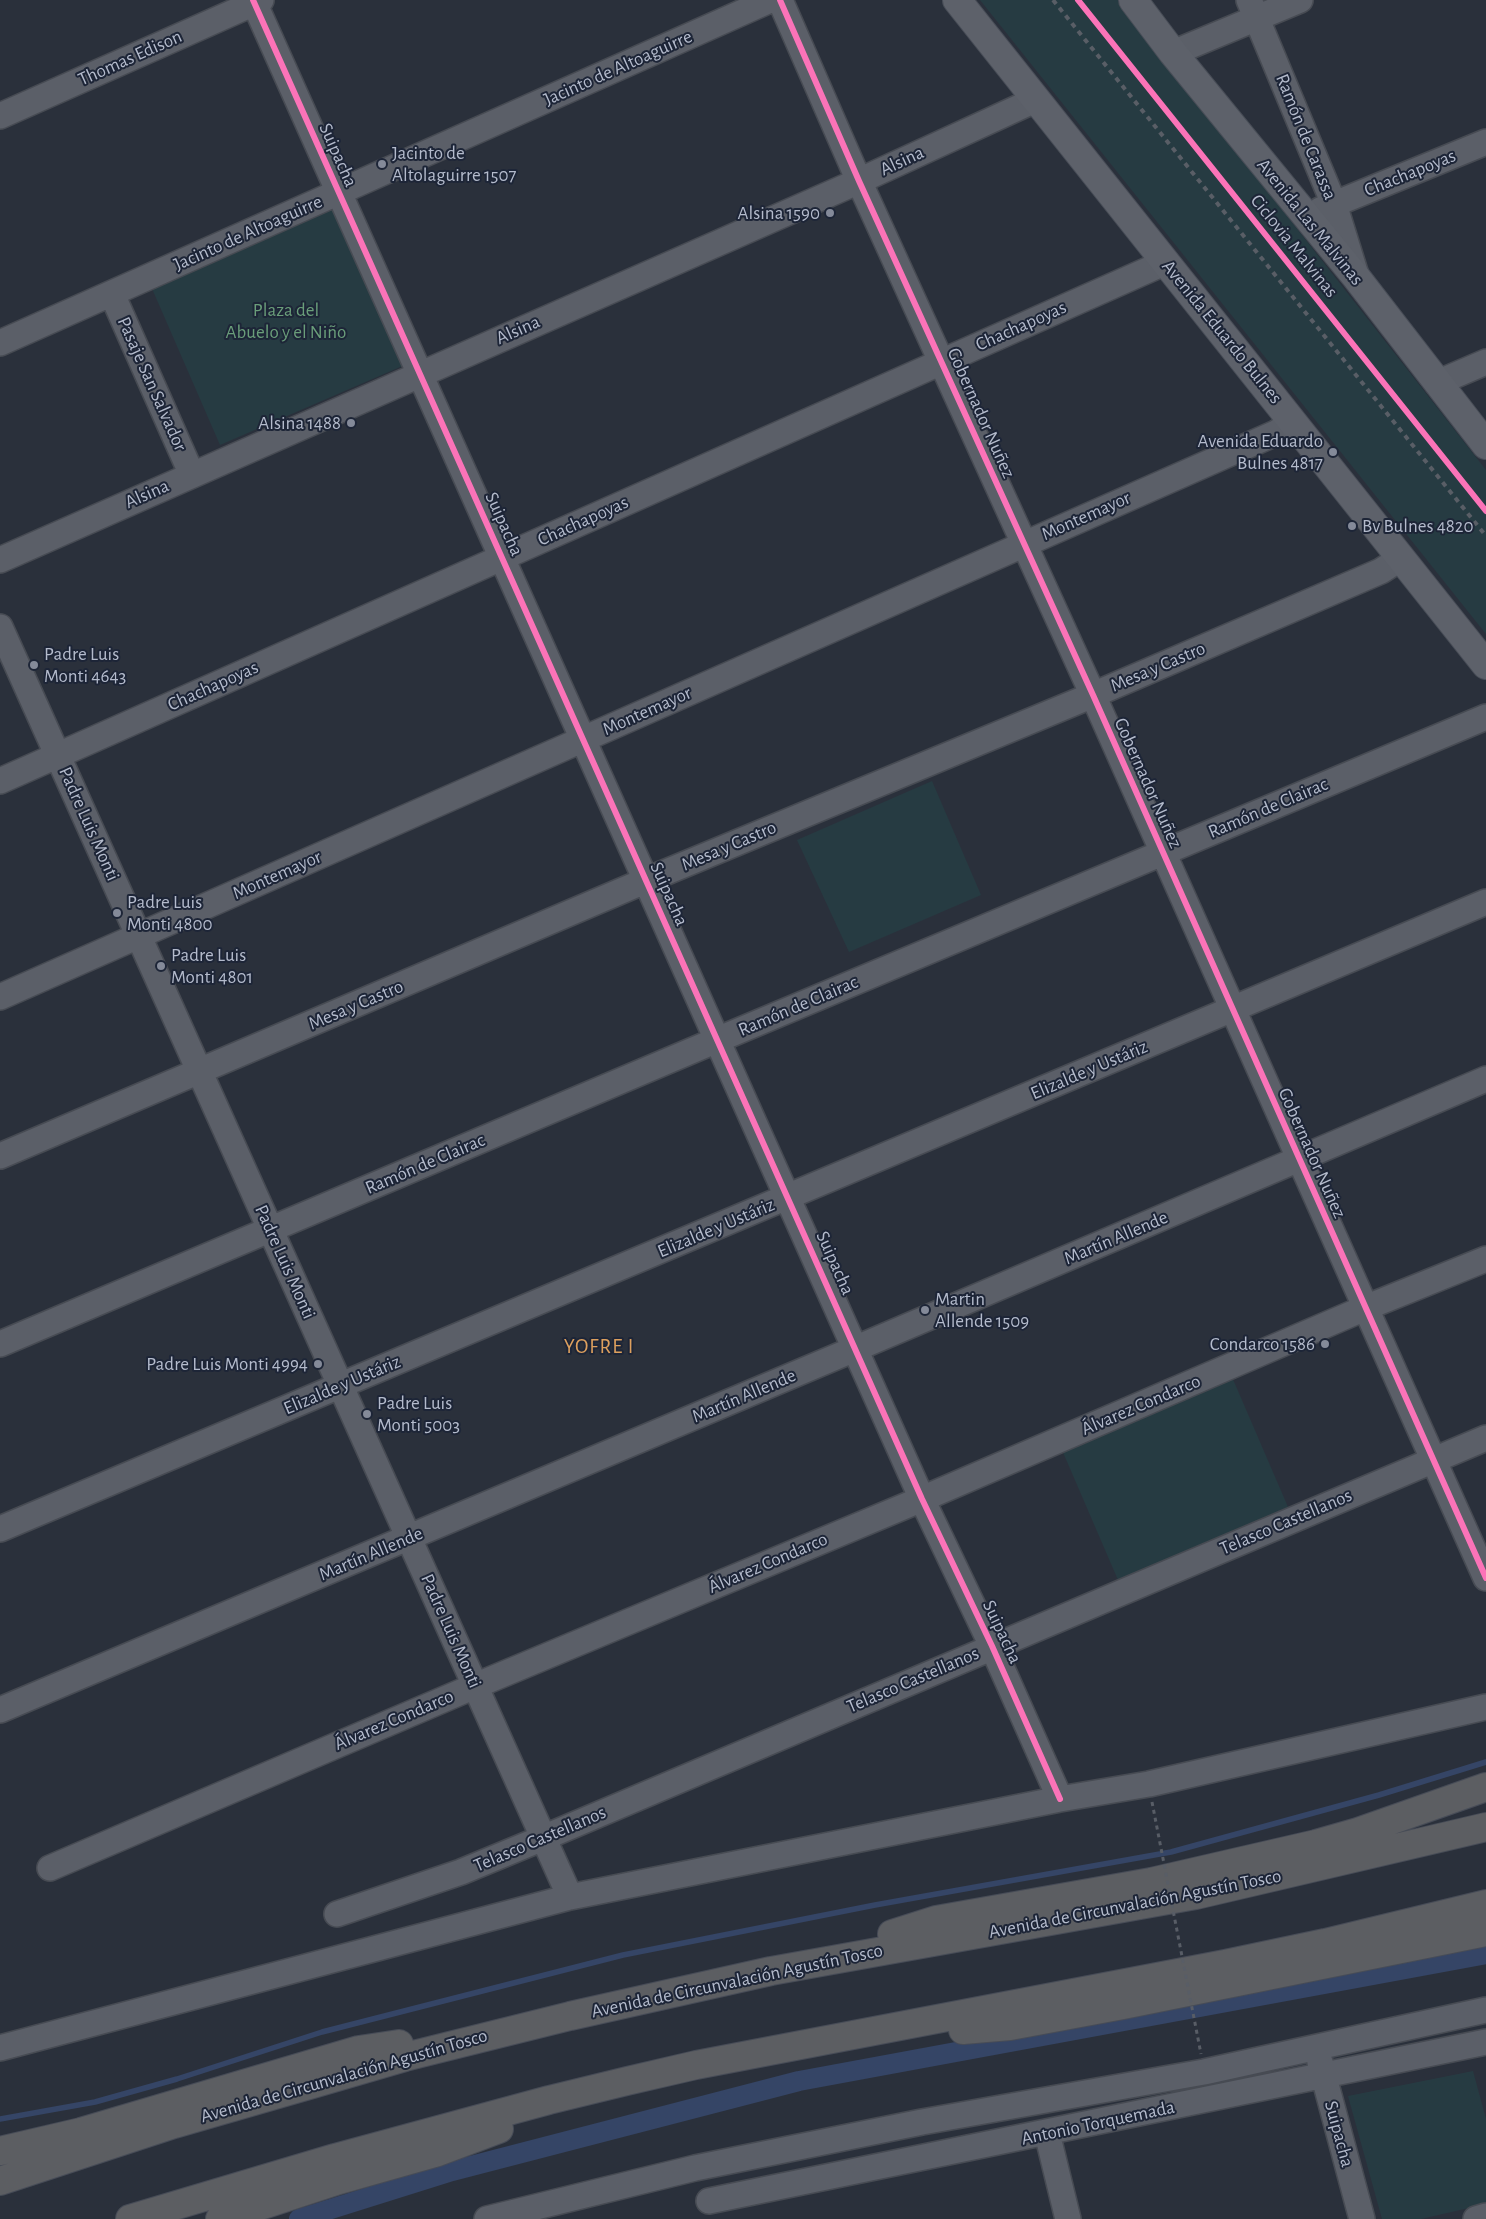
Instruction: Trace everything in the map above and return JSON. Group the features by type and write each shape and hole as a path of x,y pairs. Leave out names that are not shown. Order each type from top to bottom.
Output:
{"highway":[{"path":"770,1971 936,1920 1151,1882 1316,1844 1486,1787"},
{"name":"Avenida de Circunvalación Agustín Tosco","path":"0,2181 174,2124 405,2057 570,2016 770,1971 1196,1895 1486,1827"},
{"path":"130,2219 344,2155 627,2081 696,2065 825,2042 1224,1964 1325,1943 1486,1904"},
{"path":"825,2042 1010,2026 1122,2006 1486,1932"},
{"path":"0,2151 96,2128 359,2050 570,2016"},
{"path":"220,2219 339,2180 438,2152 627,2081"}],"main road":[{"name":"Avenida Eduardo Bulnes","path":"957,0 1486,665"},
{"name":"Avenida Las Malvinas","path":"1133,0 1173,53 1356,277 1486,445"}],"street":[{"name":"Jacinto de Altoaguirre","path":"0,343 770,0"},
{"name":"Gobernador Nuñez","path":"780,0 859,181 1093,695 1486,1578"},
{"path":"1173,53 1253,9 1300,0"},
{"name":"Suipacha","path":"256,1 338,192 922,1499 992,1646 1060,1799"},
{"name":"Thomas Edison","path":"0,116 256,1"},
{"name":"Ramón de Carassa","path":"1253,9 1334,204 1356,277"},
{"name":"Alsina","path":"0,560 859,181 1035,100"},
{"name":"Chachapoyas","path":"1306,216 1486,142"},
{"name":"Chachapoyas","path":"0,781 1166,262"},
{"name":"Pasaje San Salvador","path":"112,294 192,475"},
{"path":"1437,383 1486,362"},
{"name":"Montemayor","path":"0,997 1276,433 1293,422"},
{"name":"Mesa y Castro","path":"0,1156 201,1072 647,880 1093,695 1381,571 1401,558"},
{"name":"Padre Luis Monti","path":"0,626 570,1897"},
{"name":"Ramón de Clairac","path":"0,1344 1486,717"},
{"name":"Elizalde y Ustáriz","path":"0,1529 1486,902"},
{"name":"Martín Allende","path":"0,1710 410,1538 1486,1079"},
{"name":"Álvarez Condarco","path":"50,1868 475,1686 922,1499 1365,1308 1486,1259"},
{"name":"Telasco Castellanos","path":"337,1914 461,1872 544,1838 992,1646 1486,1438"},
{"path":"0,2048 570,1897 1060,1799 1149,1784 1486,1707"},
{"path":"487,2219 695,2168 922,2122 1204,2072 1486,2010"},
{"name":"Antonio Torquemada","path":"713,2210 1047,2133 1486,2042"},
{"name":"Suipacha","path":"1317,2048 1323,2077 1362,2219"},
{"path":"1047,2133 1068,2219"},
{"path":"695,2168 713,2210"},
{"path":"1476,2219 1486,2216"}],"path":[{"path":"1152,1802 1201,2054"}],"green space":[{"path":"980,0 1118,0 1486,470 1486,634"},
{"name":"Plaza del Abuelo y el Niño","path":"338,203 407,364 220,445 150,284"},
{"path":"932,781 981,895 849,952 797,840"},
{"path":"1232,1377 1288,1507 1118,1580 1062,1450"},
{"path":"1473,2071 1486,2119 1486,2204 1421,2219 1382,2219 1348,2096"}],"waterway":[{"path":"0,2119 95,2102 177,2079 322,2032 623,1955 875,1905 1171,1852 1379,1795 1486,1762"},
{"path":"299,2219 452,2171 799,2081 1486,1954"}],"railway":[{"path":"1053,0 1486,536"}],"cycle path":[{"path":"253,0 922,1499 992,1646 1060,1799"},
{"path":"780,0 859,181 1093,695 1486,1578"},
{"name":"Ciclovia Malvinas","path":"1078,0 1486,511"}],"place":[{"name":"Jacinto de Altolaguirre 1507","path":"382,164"},
{"name":"Alsina 1590","path":"830,213"},
{"name":"Alsina 1488","path":"351,423"},
{"name":"Avenida Eduardo Bulnes 4817","path":"1333,452"},
{"name":"Bv Bulnes 4820","path":"1352,526"},
{"name":"Padre Luis Monti 4643","path":"34,665"},
{"name":"Padre Luis Monti 4800","path":"117,913"},
{"name":"Padre Luis Monti 4801","path":"161,966"},
{"name":"Martin Allende 1509","path":"925,1310"},
{"name":"Condarco 1586","path":"1325,1344"},
{"name":"Padre Luis Monti 4994","path":"318,1364"},
{"name":"Padre Luis Monti 5003","path":"367,1414"}],"district":[{"name":"YOFRE I","path":"599,1347"}]}
